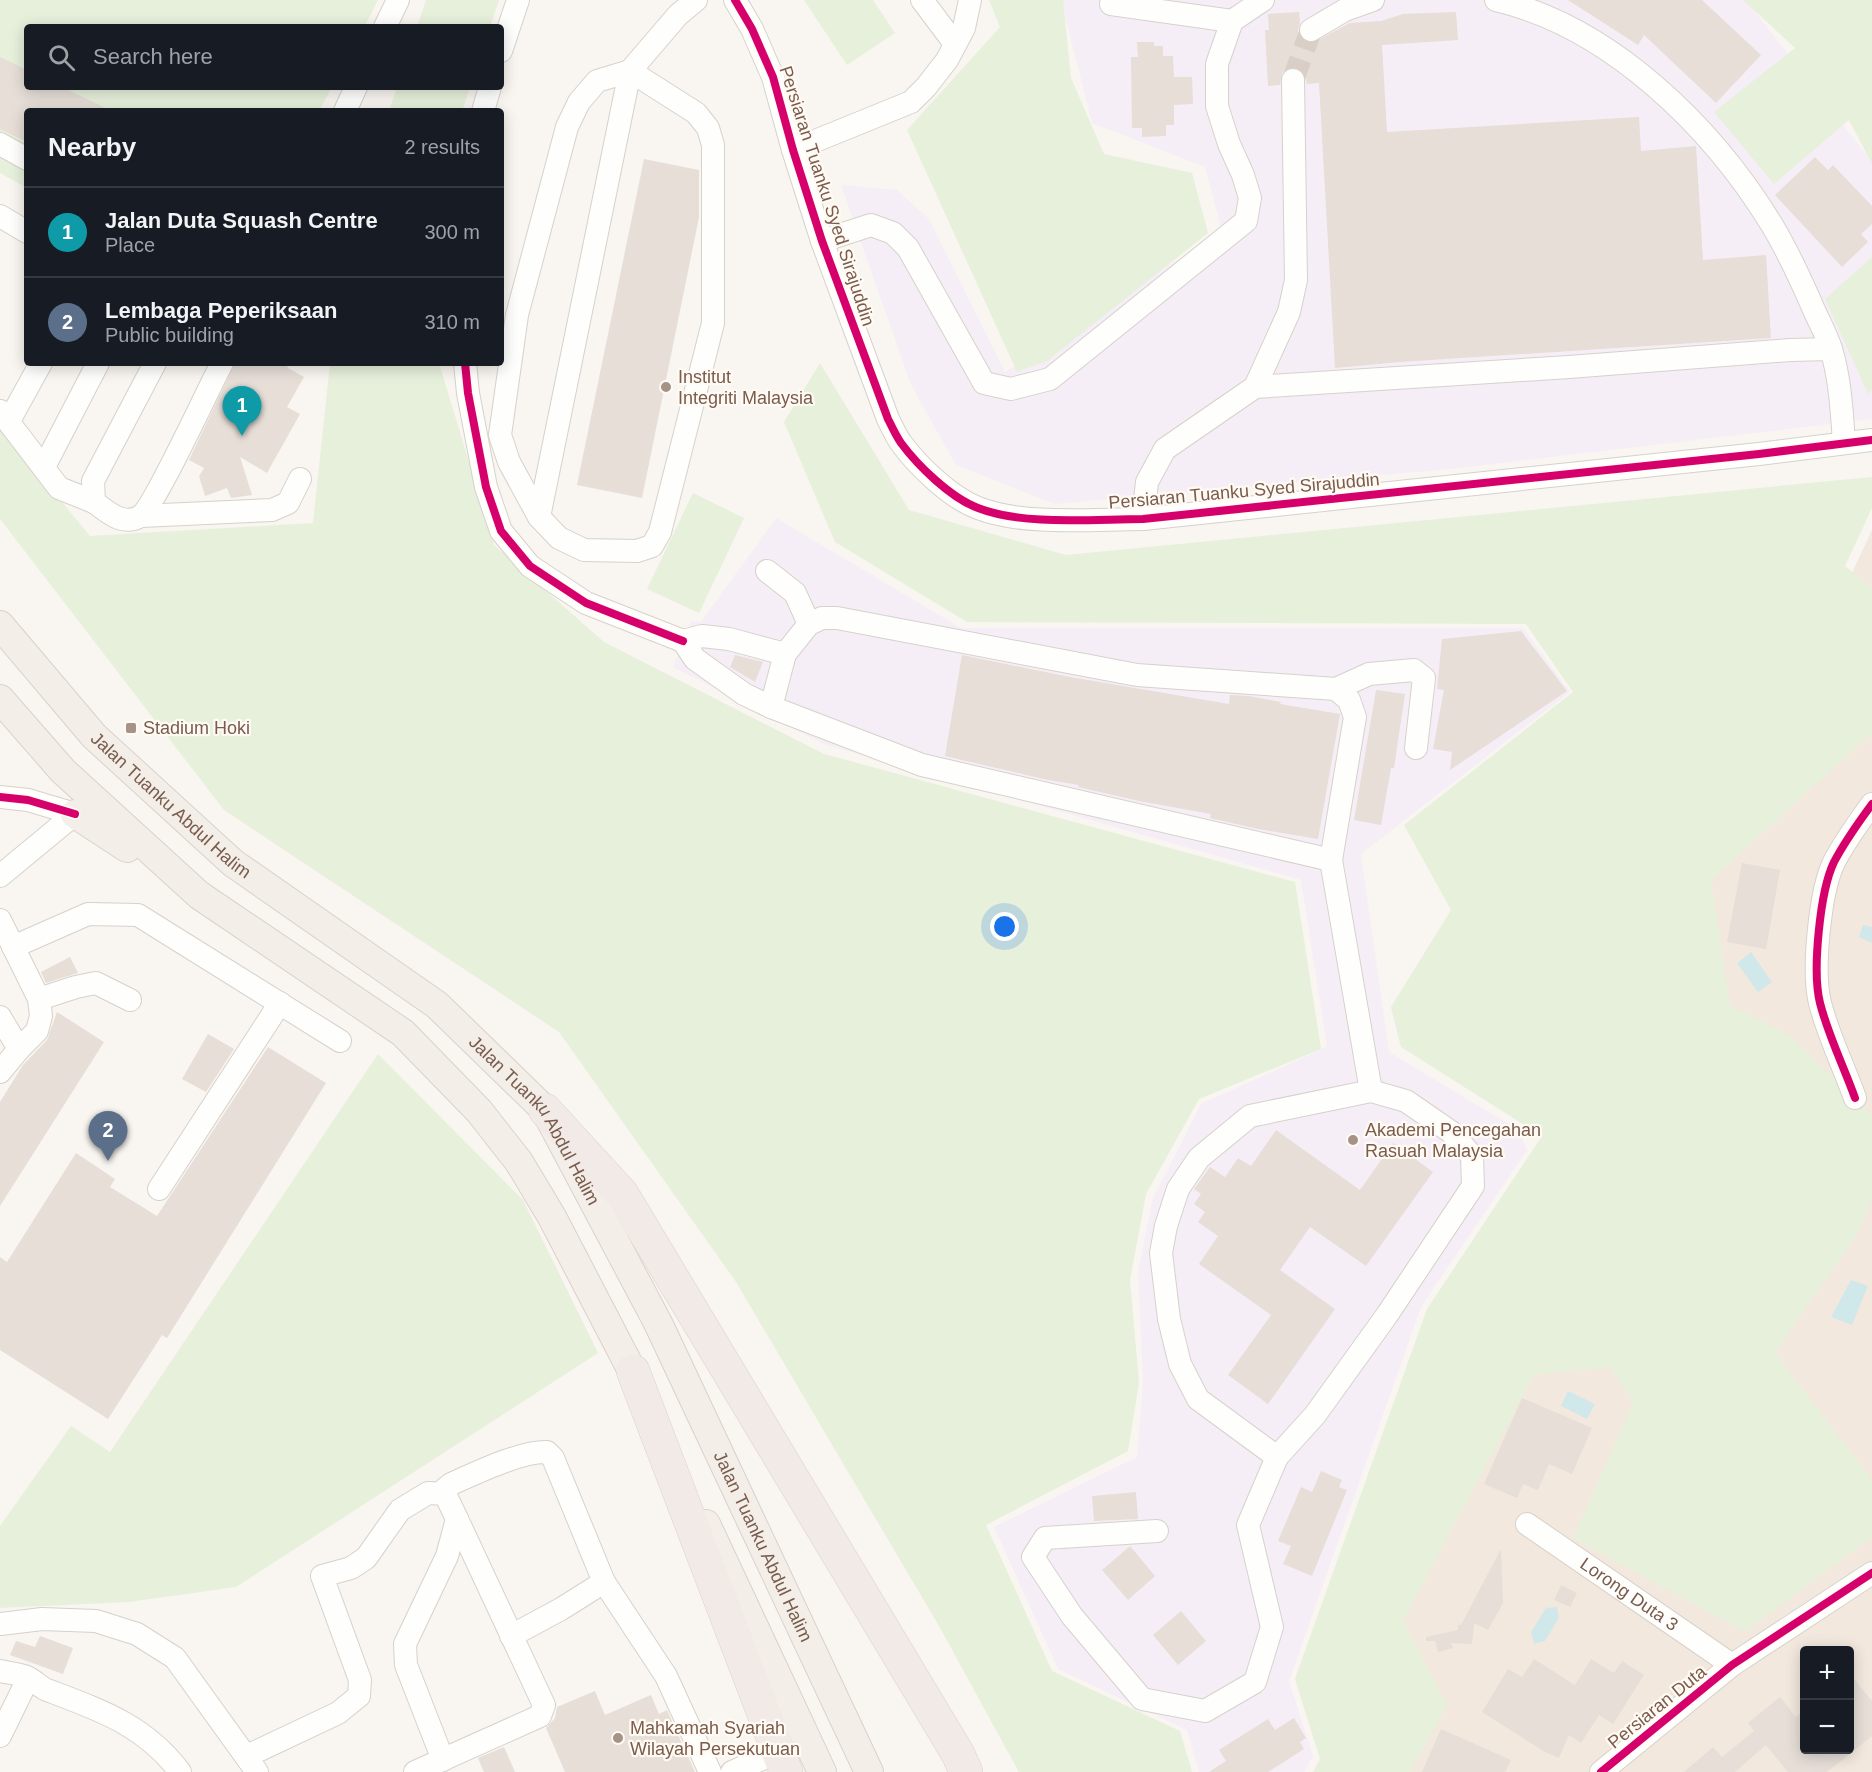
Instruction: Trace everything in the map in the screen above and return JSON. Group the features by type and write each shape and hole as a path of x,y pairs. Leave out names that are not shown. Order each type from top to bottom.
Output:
{"highway":[{"path":"545,1110 622,1194 958,1754 966,1772"},
{"path":"633,1371 782,1762"}],"main road":[{"name":"Jalan Tuanku Abdul Halim","path":"0,625 94,736 233,863 437,1005 545,1110 658,1323 869,1772"},
{"name":"Jalan Tuanku Abdul Halim","path":"0,699 63,771 199,895 403,1033 479,1111 519,1162 552,1216 633,1371 822,1772"},
{"path":"75,814 199,895"}],"street":[{"path":"386,24 398,0"},
{"path":"504,42 518,0"},
{"path":"539,517 630,71 678,15 696,0"},
{"name":"Persiaran Tuanku Syed Sirajuddin","path":"735,0 752,29 773,76 793,150 822,241 888,419 901,442 950,492 977,508 1044,519 1143,519 1872,440"},
{"path":"922,0 956,44"},
{"path":"793,150 911,102 926,87 956,44 964,28 970,0"},
{"path":"822,241 871,225 893,232 908,248 984,383 1011,389 1050,379 1246,221 1250,198 1217,106 1217,64 1232,21 1263,0"},
{"path":"1311,30 1345,10 1373,0"},
{"path":"1496,0 1514,4 1576,31 1631,66 1670,99 1732,168 1772,226 1796,269 1831,349 1842,411 1844,443"},
{"path":"1111,4 1232,21"},
{"path":"630,71 696,112 708,128 713,145 713,323 660,532 652,546 638,551 584,550 559,538 539,517 509,462 500,435 517,315 567,128 579,102 597,81 630,71"},
{"path":"1256,387 1289,312 1296,280 1293,80"},
{"path":"346,108 355,90"},
{"path":"484,108 489,90"},
{"path":"0,144 24,157"},
{"path":"0,216 24,230"},
{"path":"1143,519 1147,482 1165,449 1256,387 1831,349"},
{"path":"39,366 4,416 59,488 94,502 116,518 272,510 288,503 300,479"},
{"path":"44,467 96,366"},
{"path":"94,502 93,482 153,366"},
{"path":"141,516 158,489 220,366"},
{"path":"465,366 468,393 486,487 501,531 530,566 586,603 683,641 695,659 744,694 771,707 922,765 1330,860"},
{"path":"767,571 795,593 809,624"},
{"path":"771,707 785,654 809,624 822,618 837,618 1137,675 1336,689 1369,674 1414,670 1424,678 1416,748"},
{"path":"683,641 702,636 729,639 785,654"},
{"path":"1336,689 1349,700 1355,717 1330,860 1371,1090"},
{"path":"0,798 28,800 75,814"},
{"path":"1855,1098 1819,1001 1817,953 1824,893 1833,864 1847,838 1872,804"},
{"path":"0,876 75,814"},
{"path":"13,947 88,914 138,915 340,1041"},
{"path":"0,920 39,999 41,1016 37,1030 0,1072"},
{"path":"39,999 96,983 130,1000"},
{"path":"159,1189 280,1003"},
{"path":"0,1017 19,1049"},
{"path":"1157,1531 1045,1538 1033,1557 1072,1616 1142,1699 1205,1711 1255,1682 1272,1627 1248,1525 1277,1457 1329,1397 1388,1315 1473,1186 1472,1156 1451,1132 1406,1101 1371,1090 1250,1116 1199,1158 1178,1189 1166,1226 1161,1253 1169,1320 1179,1364 1198,1399 1277,1457"},
{"path":"415,1772 540,1716 543,1712 544,1705 445,1490 450,1484 539,1451 547,1452 553,1458 603,1582 666,1676 710,1772"},
{"path":"0,1624 42,1619 96,1621 137,1634 175,1658 252,1764 338,1713 358,1696 360,1680 322,1576 351,1568 366,1557 400,1510 428,1492 446,1494"},
{"path":"442,1760 406,1665 404,1654 405,1644 447,1556 457,1519"},
{"name":"Lorong Duta 3","path":"1527,1524 1732,1665"},
{"path":"1732,1665 1872,1573"},
{"path":"511,1636 561,1609 603,1582"},
{"name":"Persiaran Duta","path":"1600,1772 1732,1665"},
{"path":"0,1671 27,1677 32,1688"},
{"path":"0,1685 32,1688 110,1714 160,1747 180,1772"},
{"path":"0,1736 32,1688"},
{"path":"732,1772 782,1762"}],"shaded area":[{"path":"1061,0 1746,0 1872,162 1872,419 1450,469 1055,504 956,465 911,385 841,185 897,190 929,219 1005,372 1222,231 1205,167 1092,123"},
{"name":"Akademi Pencegahan Rasuah Malaysia","path":"776,518 961,628 1523,628 1570,692 1361,854 1389,1052 1519,1130 1527,1150 1421,1307 1289,1681 1313,1756 1304,1772 1199,1772 1187,1730 1058,1669 994,1527 1137,1457 1143,1382 1138,1272 1153,1198 1201,1104 1327,1047 1301,880 824,744 673,667 691,621 701,622"},
{"path":"1872,530 1872,1772 1359,1772 1404,1564 1700,898"}],"green space":[{"path":"0,0 378,0 366,24 24,24 24,90 330,90 321,108 24,108 24,186 0,173"},
{"path":"426,0 499,0 491,24 418,24"},
{"path":"804,0 873,0 895,33 847,65"},
{"path":"989,0 1063,0 1071,78 1104,154 1192,173 1208,233 1047,361 1017,372 907,130 1000,27"},
{"path":"1743,0 1872,0 1872,164 1849,120 1774,184 1714,112 1795,48"},
{"path":"396,90 469,90 463,108 390,108"},
{"path":"1872,257 1872,390 1868,394 1825,299"},
{"path":"820,363 909,510 1066,555 1872,477 1872,508 1845,566 1872,588 1872,733 1711,880 1730,1005 1789,1035 1872,1115 1872,1199 1858,1233 1775,1353 1872,1480 1872,1537 1745,1632 1573,1538 1634,1401 1609,1367 1534,1375 1403,1621 1447,1705 1410,1772 1313,1772 1320,1759 1295,1679 1427,1309 1542,1136 1401,1047 1391,1007 1451,910 1404,825 1573,692 1526,624 967,622 835,542 784,422"},
{"path":"330,366 440,366 494,545 604,642 824,754 1295,882 1321,1049 1199,1099 1146,1194 1130,1280 1139,1383 1128,1451 986,1525 1052,1671 1180,1731 1192,1772 1019,1772 939,1626 736,1282 559,1032 224,810 0,519 0,426 90,536 313,523"},
{"path":"693,493 744,518 699,613 647,589"},
{"path":"378,1054 523,1200 598,1353 236,1587 129,1602 0,1608 0,1526 71,1426 110,1452"}],"water":[{"path":"1863,925 1872,927 1872,943 1859,937"},
{"path":"1751,952 1772,982 1758,992 1737,963"},
{"path":"1851,1280 1868,1286 1852,1325 1831,1317"},
{"path":"1568,1391 1595,1404 1587,1419 1561,1406"},
{"path":"1557,1607 1559,1618 1545,1641 1534,1644 1531,1632 1546,1608"}],"building":[{"path":"1568,0 1702,0 1761,55 1716,103 1644,35 1638,45"},
{"path":"1299,12 1299,36 1305,42 1312,43 1350,23 1381,21 1403,14 1456,12 1458,40 1382,45 1387,132 1639,117 1641,151 1696,146 1703,260 1766,255 1771,338 1335,368 1319,83 1307,84 1304,73 1299,68 1292,67 1282,73 1280,85 1268,86 1265,30 1269,30 1268,14"},
{"path":"1137,42 1154,42 1154,46 1163,46 1163,56 1173,56 1174,77 1192,77 1193,104 1174,105 1174,125 1166,125 1166,136 1142,137 1142,128 1132,128 1131,57 1138,57"},
{"path":"0,57 24,69 24,90 68,90 106,108 24,108 24,141 0,129"},
{"path":"1815,157 1828,170 1833,165 1872,206 1872,224 1861,234 1868,242 1842,267 1775,195"},
{"path":"644,159 699,170 699,217 642,498 577,485"},
{"path":"234,366 287,366 304,377 287,407 300,414 267,473 240,457 252,495 231,498 227,488 205,496 199,476 204,468 189,460"},
{"path":"1521,631 1567,691 1450,770 1452,752 1433,749 1444,690 1437,689 1442,639"},
{"path":"735,655 763,662 755,682 730,667"},
{"path":"962,655 1070,677 1229,704 1230,695 1248,696 1340,714 1318,839 1258,829 1210,818 1211,814 1139,801 1078,787 1079,785 945,756"},
{"path":"1376,690 1405,694 1394,768 1391,768 1381,825 1354,820"},
{"path":"1742,863 1780,870 1766,949 1727,942"},
{"path":"70,957 78,973 46,983 41,972"},
{"path":"57,1012 104,1042 0,1206 0,1102 23,1065 47,1040"},
{"path":"208,1034 234,1049 206,1092 182,1079"},
{"path":"268,1047 326,1083 167,1338 162,1335 108,1419 0,1350 0,1257 7,1262 76,1153 115,1179 110,1187 157,1216"},
{"path":"1276,1130 1360,1190 1393,1143 1433,1172 1366,1266 1310,1227 1280,1270 1335,1309 1268,1404 1228,1375 1271,1315 1199,1264 1218,1236 1198,1222 1205,1212 1194,1204 1201,1194 1194,1189 1210,1167 1225,1177 1238,1158 1251,1166"},
{"path":"1522,1398 1592,1428 1572,1474 1549,1464 1538,1490 1523,1484 1517,1498 1484,1484"},
{"path":"1321,1471 1342,1480 1339,1487 1347,1490 1312,1576 1283,1564 1291,1546 1278,1541 1301,1487 1312,1492"},
{"path":"1136,1492 1138,1519 1094,1521 1092,1496"},
{"path":"1130,1546 1155,1576 1128,1600 1102,1570"},
{"path":"1501,1549 1503,1603 1488,1630 1474,1623 1472,1644 1451,1643 1453,1648 1438,1652 1435,1641 1426,1641 1426,1637 1458,1630 1458,1625 1461,1625"},
{"path":"1561,1585 1577,1593 1570,1607 1554,1600"},
{"path":"1181,1611 1206,1641 1178,1665 1153,1635"},
{"path":"40,1636 73,1648 63,1674 10,1655 16,1641 35,1647"},
{"path":"1534,1659 1575,1685 1591,1659 1614,1673 1622,1661 1644,1675 1613,1724 1599,1715 1581,1743 1569,1735 1559,1758 1545,1752 1482,1712 1508,1669 1522,1677"},
{"path":"1854,1679 1872,1701 1872,1736 1854,1750"},
{"name":"Mahkamah Syariah Wilayah Persekutuan","path":"595,1691 605,1715 651,1695 659,1714 667,1710 695,1772 565,1772 546,1728 555,1718 557,1707"},
{"path":"1780,1697 1796,1717 1800,1714 1800,1754 1850,1754 1827,1772 1788,1772 1766,1745 1735,1772 1684,1772 1713,1747 1722,1757 1754,1731 1748,1723"},
{"path":"1294,1718 1306,1738 1300,1742 1304,1749 1268,1772 1209,1772 1226,1761 1219,1750 1268,1719 1275,1730"},
{"path":"1441,1729 1511,1760 1505,1772 1422,1772"},
{"path":"504,1747 515,1772 484,1772 478,1758"}],"tunnel":[{"path":"1293,80 1311,30"}],"cycle path":[{"path":"735,0 752,29 773,77 822,241 888,419 901,443 926,471 957,497 978,508 996,514 1037,519 1143,519 1872,440"},
{"path":"465,366 468,393 486,487 501,531 530,566 586,603 683,641"},
{"path":"0,797 28,800 75,814"},
{"path":"1855,1098 1823,1015 1818,989 1817,952 1821,911 1829,875 1843,847 1872,804"},
{"path":"1601,1772 1732,1665 1872,1573"}],"place":[{"name":"Institut Integriti Malaysia","path":"666,387"},
{"name":"Jalan Duta Squash Centre","path":"242,436"},
{"name":"Stadium Hoki","path":"131,728"},
{"name":"Akademi Pencegahan Rasuah Malaysia","path":"1353,1140"},
{"name":"Lembaga Peperiksaan","path":"108,1161"},
{"name":"Mahkamah Syariah Wilayah Persekutuan","path":"618,1738"}]}
